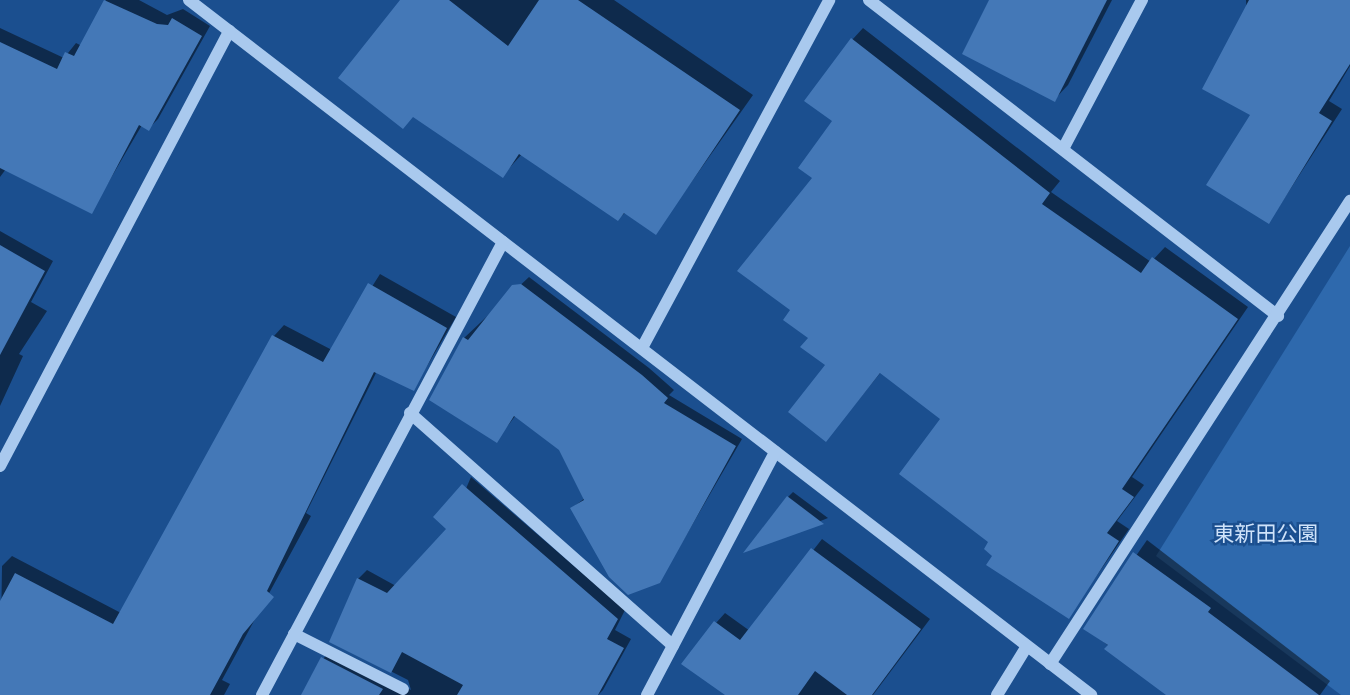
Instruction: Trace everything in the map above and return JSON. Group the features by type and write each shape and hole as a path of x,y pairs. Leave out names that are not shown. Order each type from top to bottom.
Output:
{"street":[{"path":"189,0 1091,695"},
{"path":"642,348 829,0"},
{"path":"869,0 1278,316"},
{"path":"1063,149 1142,0"},
{"path":"0,466 229,31"},
{"path":"1051,664 1350,201"},
{"path":"262,695 503,242"},
{"path":"410,413 673,646"},
{"path":"647,695 775,452"},
{"path":"294,634 403,689"},
{"path":"998,695 1027,646"}],"green space":[{"name":"東新田公園","path":"1350,246 1350,695 1341,695 1156,556"}],"building":[{"path":"104,0 157,24 168,25 172,18 202,36 149,131 139,125 92,214 0,168 0,42 57,69 65,52 74,56"},
{"path":"400,0 449,0 508,46 539,0 578,0 740,110 656,235 624,213 618,221 519,154 503,178 413,117 403,129 338,78"},
{"path":"989,0 1107,0 1055,102 962,54"},
{"path":"1249,0 1350,0 1350,64 1319,113 1332,121 1269,224 1206,185 1250,115 1202,89"},
{"path":"851,38 1050,193 1042,204 1141,273 1152,257 1238,319 1122,489 1134,497 1107,533 1119,541 1069,619 986,565 992,556 984,549 988,542 899,474 940,419 880,373 826,442 788,412 825,365 800,347 808,338 783,320 790,310 737,271 812,178 798,168 832,121 804,101"},
{"path":"0,245 45,271 0,355"},
{"path":"368,283 447,328 414,391 374,372 267,591 274,597 243,634 210,695 0,695 0,601 15,573 113,624 272,335 323,362"},
{"path":"521,284 642,375 668,398 664,403 736,446 660,583 628,595 609,577 570,508 584,500 559,450 514,416 497,443 429,400 463,337 468,340 512,285"},
{"path":"462,484 618,619 607,639 624,648 598,695 457,695 463,685 402,652 391,673 329,642 357,578 387,593 446,529 433,517"},
{"path":"787,496 824,524 743,553"},
{"path":"811,548 921,629 872,695 847,695 815,671 798,695 725,695 681,664 714,621 740,640"},
{"path":"1133,552 1211,608 1208,612 1319,695 1166,695 1104,649 1108,645 1083,629"},
{"path":"321,657 383,689 379,695 301,695"}]}
